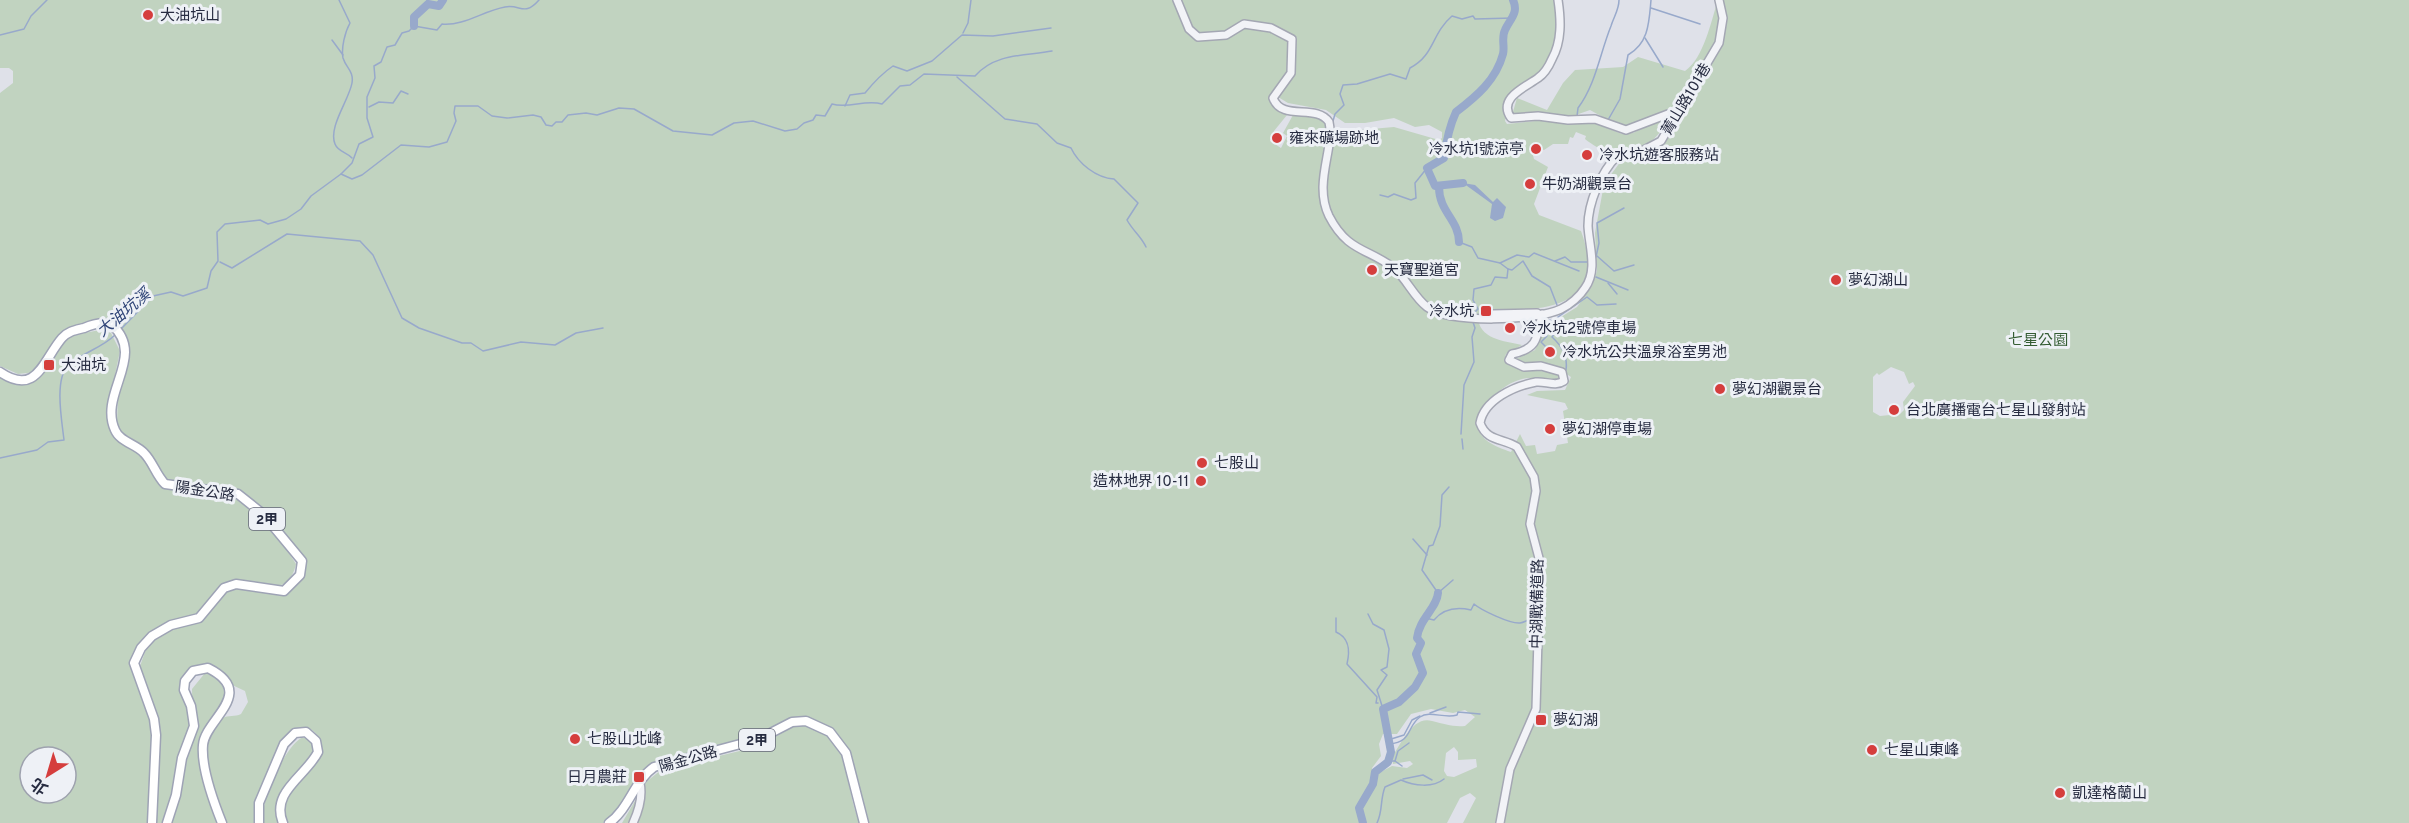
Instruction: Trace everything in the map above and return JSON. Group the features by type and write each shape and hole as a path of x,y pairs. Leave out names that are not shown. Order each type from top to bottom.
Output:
{"main road":[{"name":"陽金公路","path":"0,372 15,380 27,380 36,376 64,336 95,323 111,324 126,347 126,362 114,397 113,420 118,435 144,453 165,484 180,488 228,491 251,502 302,561 300,575 284,591 230,586 218,594 198,618 160,629 141,648 135,663 154,719 156,735 152,823"},
{"path":"167,823 176,795 182,758 194,726 191,706 184,690 185,681 193,671 208,668 221,676 228,692 225,708 208,731 203,744 212,796 222,823"},
{"name":"陽金公路","path":"609,823 620,814 647,772 663,764 759,739 792,722 806,721 830,732 846,753 864,823"},
{"path":"259,823 260,803 284,744 295,733 306,732 316,741 318,752 284,793 279,811 283,823"}],"street":[{"path":"1177,0 1189,29 1198,37 1226,35 1244,24 1271,28 1292,39 1291,73 1273,98 1275,104 1284,109 1321,114 1329,122 1323,191 1330,218 1355,248 1394,269 1427,307 1457,316 1542,314"},
{"path":"1558,0 1560,24 1554,55 1540,77 1513,94 1508,110 1511,118 1538,116 1594,119 1626,130 1668,114 1675,116"},
{"name":"菁山路101巷","path":"1542,314 1568,304 1586,287 1592,274 1588,223 1602,175 1617,156 1640,152 1661,141 1719,43 1723,18 1719,0"},
{"path":"1488,316 1486,313 1531,311 1542,314"},
{"name":"中湖戰備道路","path":"1500,823 1504,807 1505,784 1536,709 1539,603 1534,587 1539,558 1530,524 1536,491 1534,477 1516,447 1506,442 1493,440 1485,433 1480,423 1494,399 1534,382 1557,385 1564,381 1562,372 1541,366 1524,367 1509,360 1512,354 1525,351 1535,343 1542,314"},
{"path":"633,823 639,810 640,783"}],"green space":[{"name":"七星公園","path":"0,0 1555,0 1557,30 1553,50 1538,76 1513,91 1505,121 1507,124 1544,120 1589,121 1622,134 1633,133 1658,121 1668,121 1649,143 1611,156 1585,139 1586,136 1576,132 1573,138 1570,137 1568,144 1553,144 1544,150 1530,145 1534,159 1548,167 1534,204 1539,215 1581,231 1587,257 1586,277 1578,291 1565,301 1528,309 1485,309 1478,315 1479,323 1487,334 1493,338 1522,345 1506,354 1504,360 1509,365 1561,377 1554,381 1529,378 1513,382 1491,399 1477,421 1480,433 1493,445 1511,452 1520,434 1526,446 1535,445 1537,454 1555,451 1557,445 1568,443 1563,411 1568,409 1565,403 1527,395 1537,391 1565,390 1571,377 1556,369 1514,360 1535,350 1545,327 1577,307 1592,286 1597,271 1595,233 1604,184 1621,161 1640,156 1663,143 1679,116 1666,113 1637,125 1624,126 1590,110 1570,117 1512,115 1517,98 1547,110 1563,83 1575,70 1623,67 1638,57 1685,71 1692,65 1702,48 1718,0 2409,0 2409,823 1463,823 1476,798 1470,793 1460,798 1447,823 867,823 859,791 833,731 820,722 805,718 768,733 657,763 622,808 603,823 287,823 285,813 289,793 321,749 317,735 306,727 295,731 259,800 257,823 226,823 208,767 208,737 213,726 225,717 241,714 248,702 245,691 230,684 215,669 185,677 193,723 163,823 155,823 159,731 139,669 146,649 155,638 173,627 192,623 226,590 237,588 273,594 285,593 305,565 252,500 168,482 120,433 117,422 118,393 129,362 129,347 114,324 70,329 36,372 18,374 0,366 0,93 13,83 13,71 9,68 0,68","holes":["1273,94 1288,103 1326,110 1345,123 1365,123 1394,118 1415,127 1429,125 1442,132 1442,138 1439,140 1394,127 1337,132 1319,118 1293,115 1283,133 1287,136 1281,148 1270,141 1274,131 1287,115 1271,104","1891,367 1904,372 1909,384 1913,382 1915,386 1903,402 1904,410 1900,414 1880,416 1873,412 1873,377 1877,373 1879,375","1431,709 1453,713 1465,710 1475,717 1465,726 1452,726 1425,720 1419,722 1408,732 1392,757 1393,764 1410,761 1413,764 1407,768 1392,766 1377,774 1373,773 1372,768 1381,756 1379,744 1383,734 1397,734 1411,714","1454,747 1458,752 1458,760 1476,759 1477,767 1454,777 1447,776 1444,771 1446,753"]},
{"path":"100,330 111,333 120,351 114,380 112,422 136,449 159,481 175,491 224,495 245,504 265,522 296,564 292,576 285,583 277,586 227,582 198,614 169,622 135,659 153,722 149,823 0,823 0,374 26,382 68,336"},
{"path":"205,673 219,678 227,697 207,730 206,786 218,823 171,823 183,764 193,737 192,689"},
{"path":"808,724 823,731 834,741 841,753 860,823 622,823 646,782 661,770 752,748 793,727"},
{"path":"301,738 308,738 315,750 290,784 280,823 262,823 265,802 274,777 287,753"}],"water":[{"path":"1463,183 1475,185 1493,202 1497,198 1506,207 1503,218 1495,221 1490,218 1492,204"}],"waterway":[{"path":"0,35 24,29 31,16 47,0"},
{"path":"339,0 350,23 344,40 343,58 351,72 352,83 334,130 334,137 336,147 352,158"},
{"path":"426,5 427,0"},
{"path":"414,26 414,17 428,4 439,6 443,0"},
{"name":"大油坑溪","path":"121,329 153,296 171,292 183,296 207,288 211,271 218,261 217,232 225,224 260,220 268,224 286,219 301,209 311,196 352,163 359,144 373,137 367,118 367,97 375,78 374,66 381,62 387,47 395,45 402,33 414,26 437,30 442,24 466,21 505,7 526,9 539,0"},
{"path":"963,33 968,23 971,0"},
{"path":"1463,183 1435,186 1427,168 1444,158 1451,123 1456,112 1478,93 1496,72 1503,54 1504,33 1515,9 1513,0"},
{"path":"1577,116 1578,108 1593,79 1619,0"},
{"path":"1608,120 1620,99 1628,55 1640,44 1647,31 1651,0"},
{"path":"1651,8 1700,24"},
{"path":"1333,121 1335,114 1344,105 1340,94 1343,85 1357,84 1390,74 1406,79 1410,68 1429,51 1440,30 1452,16 1462,19 1473,16 1475,19 1513,18"},
{"path":"845,106 850,95 865,93 893,66 907,71 932,61 962,35 993,36 1051,28"},
{"path":"1645,38 1663,67"},
{"path":"332,40 343,55"},
{"name":"大油坑溪","path":"341,174 352,179 362,175 401,145 429,147 447,142 456,121 455,106 478,106 492,116 507,118 533,115 541,117 546,125 552,126 556,122 562,122 568,115 586,113 597,115 619,108 634,109 673,131 712,135 734,123 753,121 785,131 797,129 813,120 816,115 825,116 832,104 882,104 900,86 910,85 924,74 975,76 1001,59 1052,51"},
{"path":"957,77 1005,119 1037,124 1057,143 1071,148 1088,169 1101,176 1114,179 1138,203 1127,220 1146,247"},
{"path":"369,107 379,102 393,103 401,91 408,94"},
{"path":"1380,195 1388,197 1394,194 1411,200 1416,198 1415,183 1427,168"},
{"path":"1439,187 1442,203 1456,228 1459,242"},
{"path":"1596,257 1599,243 1597,223 1624,208"},
{"path":"220,262 232,268 287,234 360,241 373,255 402,318 419,328 462,343 471,343 483,351 521,342 555,345 576,333 603,328"},
{"path":"1459,242 1472,247 1478,258 1500,263 1508,269 1507,278 1495,277 1491,285 1474,289 1473,300 1478,309 1473,314"},
{"path":"1500,263 1517,255 1529,257 1534,253 1579,271"},
{"path":"1597,256 1614,271 1634,265"},
{"path":"1555,261 1565,257 1571,262 1588,262"},
{"path":"1508,269 1512,270 1523,261 1532,276 1550,287 1557,305"},
{"path":"1596,277 1628,290"},
{"path":"1608,283 1617,294"},
{"path":"1545,346 1541,342 1547,336 1543,330 1545,326 1587,297 1597,305 1616,304"},
{"path":"1550,320 1556,331 1552,337 1559,344 1565,356 1566,370"},
{"path":"1461,434 1464,385 1474,362 1472,337 1475,328 1473,322"},
{"name":"大油坑溪","path":"0,458 37,450 48,442 64,440 60,401 64,372 73,361 104,344 115,335"},
{"path":"1462,439 1463,449"},
{"path":"1449,487 1442,495 1440,526 1433,545 1429,546 1422,570 1438,593 1453,580"},
{"path":"1413,539 1427,555"},
{"path":"1363,823 1359,808 1373,784 1375,772 1388,762 1391,752 1383,709 1399,702 1415,687 1423,673 1416,654 1421,643 1417,638 1418,631 1435,604 1438,593"},
{"path":"1425,618 1434,620 1451,609 1471,610 1474,604 1489,613 1515,623 1530,620 1534,622"},
{"path":"1368,614 1373,624 1384,630 1389,649 1387,667 1381,670 1387,675 1377,690 1383,709"},
{"path":"1336,618 1336,632 1344,638 1348,645 1347,664 1377,697 1376,703 1378,703"},
{"path":"1430,713 1446,707"},
{"path":"1389,744 1397,743 1406,737 1416,721 1424,715 1452,716 1457,715 1458,712 1480,714"},
{"path":"1388,740 1404,735 1412,720 1420,716"},
{"path":"1388,761 1395,761 1398,751 1409,743"},
{"path":"1395,761 1402,766"},
{"path":"1403,779 1423,775 1432,780"},
{"path":"1377,823 1385,787 1401,780 1423,785 1434,784 1444,779"}],"place":[{"name":"大油坑山","path":"148,15"},
{"name":"雍來礦場跡地","path":"1277,138"},
{"name":"冷水坑1號涼亭","path":"1536,149"},
{"name":"冷水坑遊客服務站","path":"1587,155"},
{"name":"牛奶湖觀景台","path":"1530,184"},
{"name":"天寶聖道宮","path":"1372,270"},
{"name":"夢幻湖山","path":"1836,280"},
{"name":"冷水坑","path":"1486,311"},
{"name":"冷水坑2號停車場","path":"1510,328"},
{"name":"冷水坑公共溫泉浴室男池","path":"1550,352"},
{"name":"大油坑","path":"49,365"},
{"name":"夢幻湖觀景台","path":"1720,389"},
{"name":"台北廣播電台七星山發射站","path":"1894,410"},
{"name":"夢幻湖停車場","path":"1550,429"},
{"name":"七股山","path":"1202,463"},
{"name":"造林地界 10-11","path":"1201,481"},
{"name":"夢幻湖","path":"1541,720"},
{"name":"七股山北峰","path":"575,739"},
{"name":"七星山東峰","path":"1872,750"},
{"name":"日月農莊","path":"639,777"},
{"name":"凱達格蘭山","path":"2060,793"}]}
